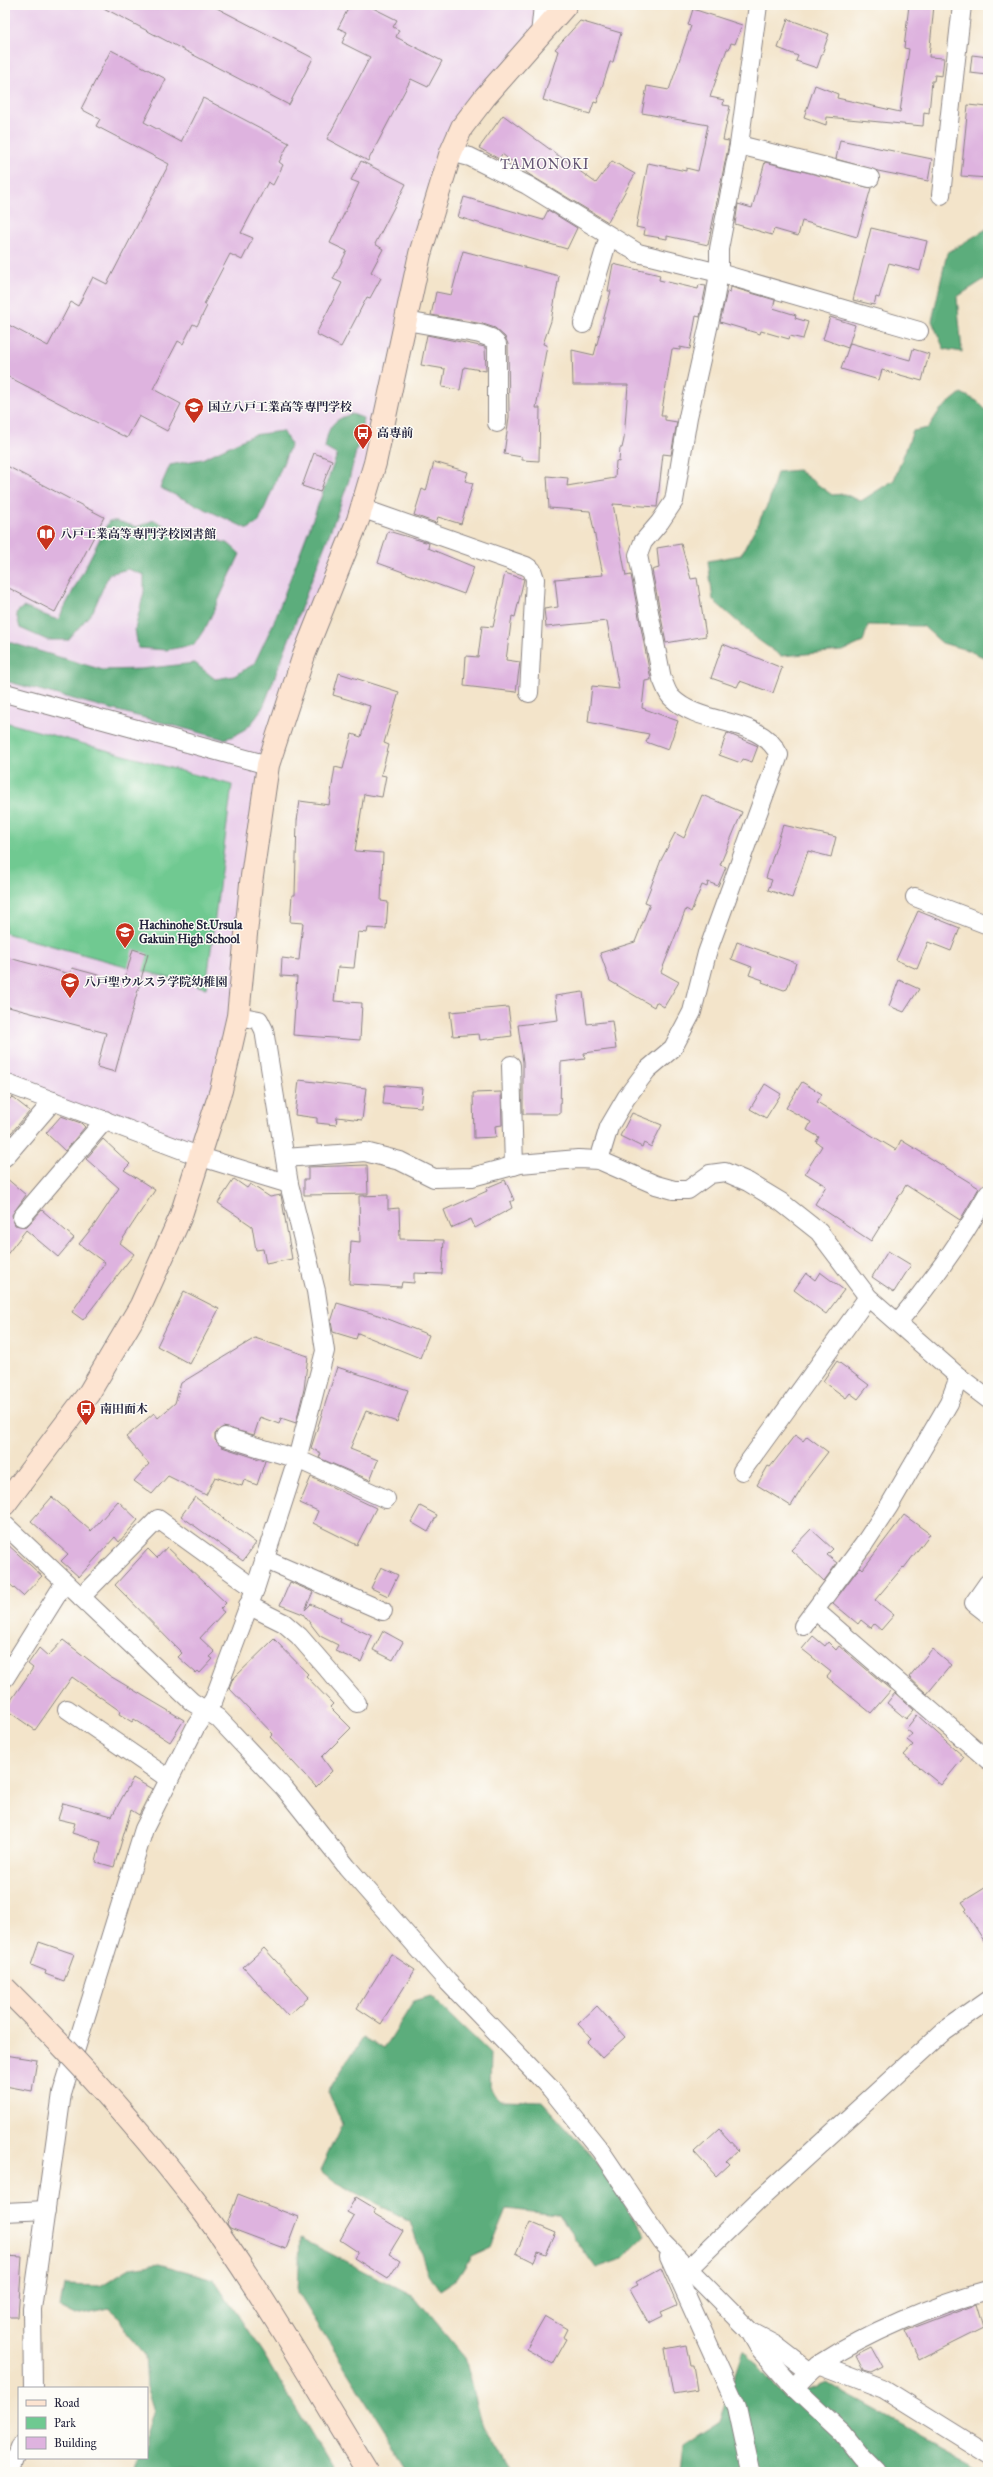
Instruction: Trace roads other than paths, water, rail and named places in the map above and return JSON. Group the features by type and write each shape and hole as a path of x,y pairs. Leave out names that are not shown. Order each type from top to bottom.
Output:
{"street":[{"path":"540,34 543,5"},
{"path":"5,1504 89,1393 141,1305 180,1218 201,1157 221,1090 238,1016 251,883 268,765 304,655 361,508 375,463 420,254 451,152 462,127 485,97 566,5"},
{"path":"599,1160 609,1127 626,1098 647,1070 674,1048 692,1012 706,953 774,774 779,755 774,743 762,734 694,712 671,698 662,679 638,555 643,542 660,522 674,501 688,417 719,273 719,249 739,145 758,5"},
{"path":"940,195 962,5"},
{"path":"739,145 870,178"},
{"path":"451,152 470,158 527,185 638,254 719,273 919,331"},
{"path":"583,324 609,236"},
{"path":"406,321 480,334 491,338 497,344 497,423"},
{"path":"361,508 526,566 532,570 535,579 529,693"},
{"path":"5,693 268,765"},
{"path":"915,897 988,925"},
{"path":"33,2387 32,2309 62,2093 144,1829 196,1726 214,1699 255,1589 297,1459 324,1351 316,1291 289,1184 264,1030 259,1020 238,1016"},
{"path":"511,1065 514,1166"},
{"path":"5,1083 201,1157 289,1184"},
{"path":"5,1157 53,1101"},
{"path":"22,1217 105,1120"},
{"path":"285,1158 365,1152 400,1161 434,1178 472,1177 514,1166 578,1159 599,1160 656,1185 674,1190 688,1190 710,1174 725,1172 748,1182 781,1202 819,1232 868,1297 959,1377 988,1399"},
{"path":"898,1322 933,1282 964,1238 988,1193"},
{"path":"742,1471 868,1297"},
{"path":"803,1626 816,1611 889,1506 949,1403 959,1377"},
{"path":"225,1437 297,1459 386,1499"},
{"path":"82,1597 158,1519 255,1589"},
{"path":"5,1525 192,1702 218,1718 285,1789 347,1867 448,1982 551,2089 600,2150 662,2242 749,2330 815,2368 884,2389 988,2454"},
{"path":"264,1559 383,1611"},
{"path":"5,1678 65,1582"},
{"path":"988,1583 974,1604 988,1614"},
{"path":"248,1606 284,1623 299,1636 357,1703"},
{"path":"816,1611 988,1760"},
{"path":"67,1708 169,1778"},
{"path":"5,1988 67,2049 136,2126 205,2215 266,2308 368,2472"},
{"path":"688,2270 761,2198 944,2031 988,2000"},
{"path":"5,2212 46,2210"},
{"path":"662,2242 738,2407 751,2472"},
{"path":"794,2388 815,2368 851,2346 950,2300 988,2290"},
{"path":"749,2330 761,2351 794,2388 842,2433 861,2457 876,2472"},
{"path":"5,2443 18,2446"},
{"path":"10,2472 18,2449"}],"place":[{"name":"国立八戸工業高等専門学校","path":"194,424"},
{"name":"高専前","path":"363,450"},
{"name":"八戸工業高等専門学校図書館","path":"46,551"},
{"name":"Hachinohe St.Ursula Gakuin High School","path":"125,949"},
{"name":"八戸聖ウルスラ学院幼稚園","path":"70,999"},
{"name":"南田面木","path":"86,1426"}],"district":[{"name":"TAMONOKI","path":"545,164"}]}
